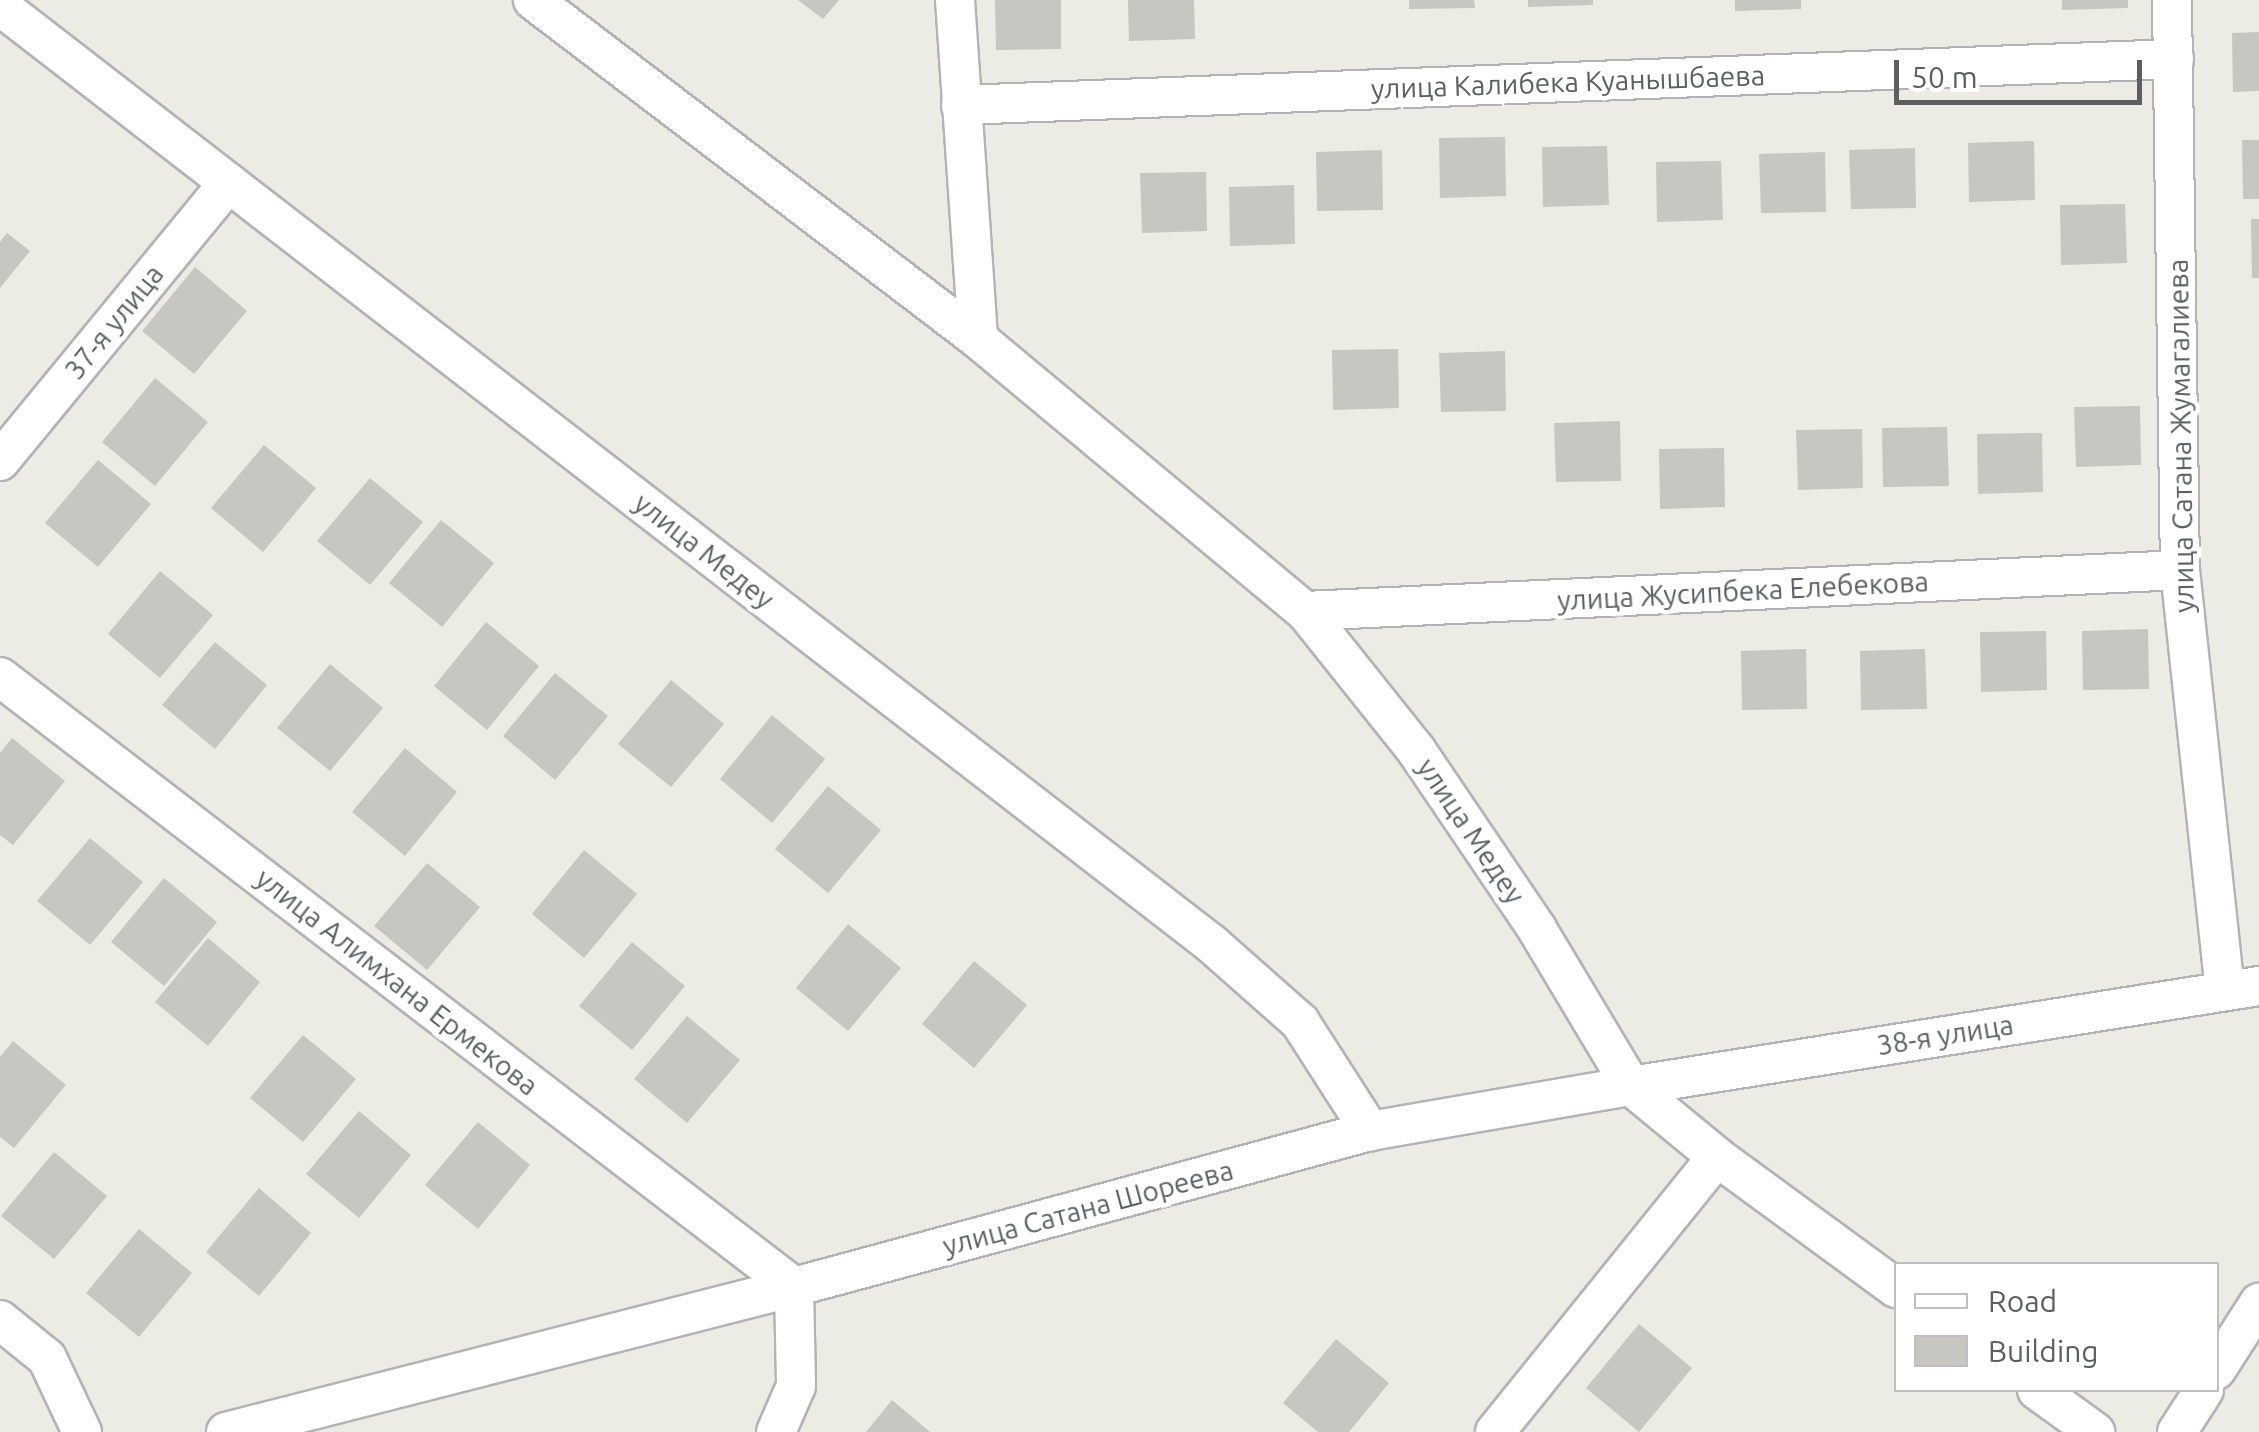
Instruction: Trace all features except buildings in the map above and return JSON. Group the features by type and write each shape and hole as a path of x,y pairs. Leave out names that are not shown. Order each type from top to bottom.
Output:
{"street":[{"name":"улица Медеу","path":"532,0 978,340 1305,611 1416,750 1537,928 1631,1086"},
{"path":"954,0 978,340"},
{"name":"улица Сатана Жумагалиева","path":"2172,0 2180,570 2242,988"},
{"name":"улица Медеу","path":"0,6 1212,945 1300,1022 1370,1131"},
{"name":"улица Калибека Куанышбаева","path":"961,105 2174,59"},
{"name":"37-я улица","path":"0,461 228,183"},
{"name":"улица Жусипбека Елебекова","path":"1305,611 2180,570"},
{"name":"улица Алимхана Ермекова","path":"0,677 794,1287"},
{"name":"38-я улица","path":"1631,1086 2242,988"},
{"path":"1631,1086 1717,1157 1894,1287"},
{"name":"улица Сатана Шореева","path":"226,1432 794,1287 1370,1131 1631,1086"},
{"path":"1495,1432 1717,1157"},
{"path":"776,1432 796,1386 794,1287"},
{"path":"2219,1365 2259,1303"},
{"path":"0,1320 47,1358 82,1432"},
{"path":"2040,1392 2095,1432"},
{"path":"2177,1432 2203,1392"}]}
